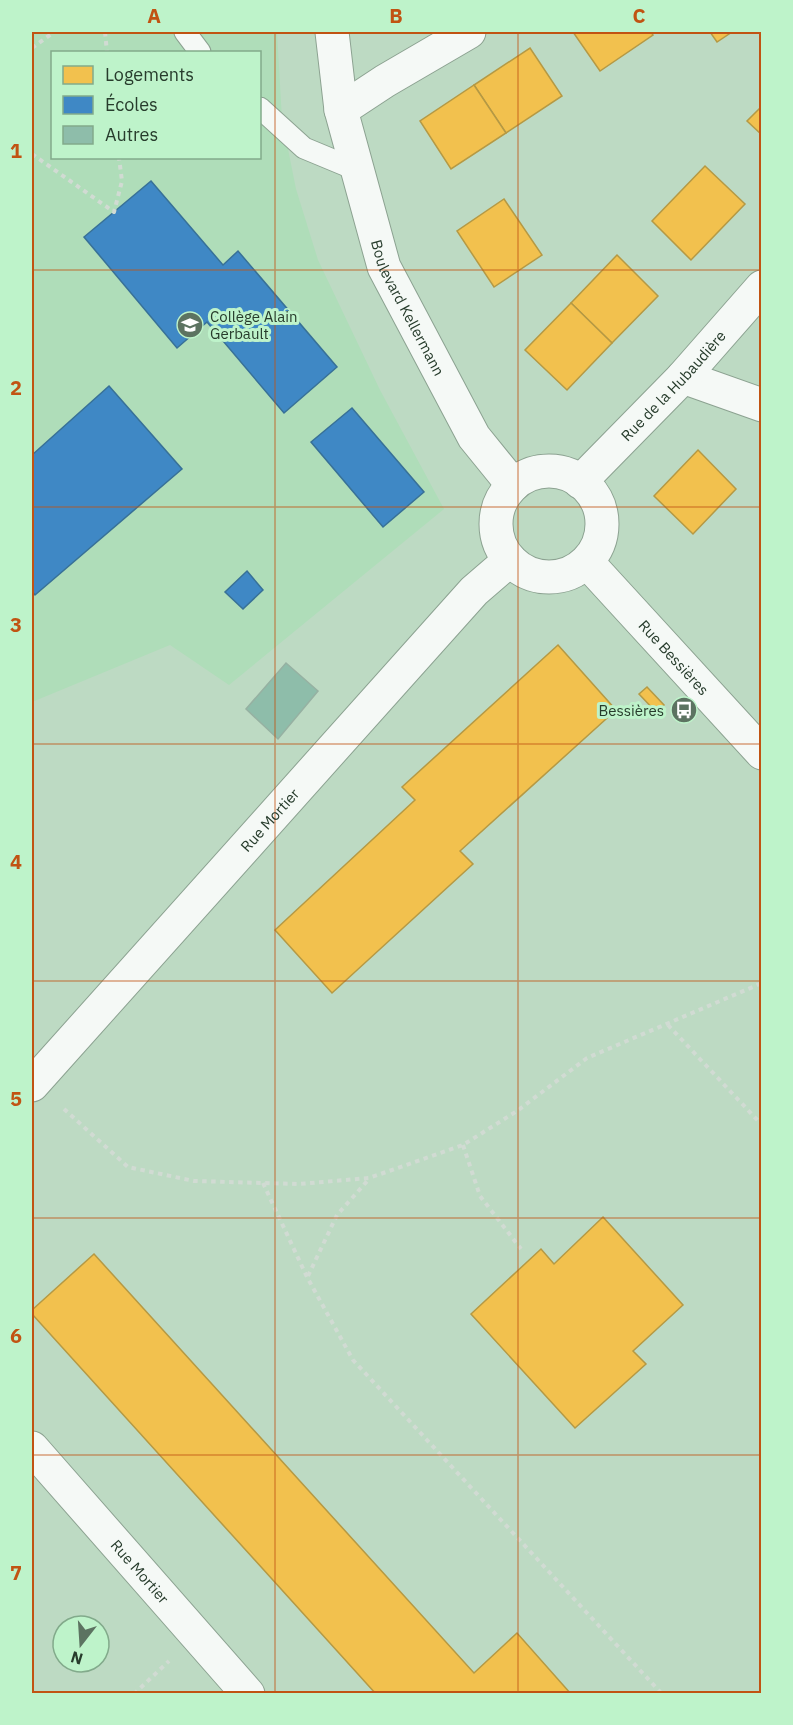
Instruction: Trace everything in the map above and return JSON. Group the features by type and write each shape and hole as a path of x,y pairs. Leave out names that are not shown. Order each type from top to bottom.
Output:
{"street":[{"name":"Boulevard Kellermann","path":"332,32 341,110 384,267 474,437 513,485"},
{"path":"341,110 468,32"},
{"name":"Rue de la Hubaudière","path":"580,482 683,377 762,287"},
{"path":"683,377 762,405"},
{"path":"546,471 564,474 580,482 593,494 601,511 602,530 597,547 587,562 573,572 556,577 539,577 523,571 510,560 500,546 496,530 497,513 503,498 513,485 528,476 546,471"},
{"name":"Rue Mortier","path":"35,1075 474,591 510,560"},
{"name":"Rue Bessières","path":"587,562 762,753"},
{"name":"Rue Mortier","path":"32,1448 248,1694"}],"lane":[{"path":"185,32 199,51"},
{"path":"261,109 304,148 357,170"}],"path":[{"path":"32,48 54,32"},
{"path":"105,32 108,51"},
{"path":"32,154 114,212 122,181 119,159"},
{"path":"35,1075 128,1167 195,1181 299,1184 369,1178 463,1145 517,1111 587,1058 762,983"},
{"path":"668,1025 762,1125"},
{"path":"463,1145 480,1196 521,1249"},
{"path":"307,1277 337,1215 369,1178"},
{"path":"263,1183 307,1277 353,1360 662,1694"},
{"path":"135,1694 196,1634"}],"shaded area":[{"name":"Collège Alain Gerbault","path":"32,32 277,32 282,119 296,189 318,260 380,390 444,509 229,685 170,645 32,702"}],"building: Logements":[{"path":"573,32 651,32 653,35 600,71"},
{"path":"710,32 732,32 717,42"},
{"path":"530,48 562,96 506,133 474,85"},
{"path":"474,85 506,133 451,169 420,121"},
{"path":"762,106 762,135 747,121"},
{"path":"705,166 745,204 691,260 652,221"},
{"path":"504,199 542,255 494,287 457,231"},
{"path":"617,255 658,296 612,343 571,303"},
{"path":"571,303 612,343 567,390 525,350"},
{"path":"698,450 736,489 693,534 654,496"},
{"path":"558,645 616,710 460,851 473,864 332,993 275,930 415,800 402,787"},
{"path":"647,687 664,705 656,712 639,694"},
{"path":"603,1217 683,1305 633,1351 646,1364 575,1428 471,1314 541,1249 554,1264"},
{"path":"94,1254 474,1673 517,1633 571,1694 376,1694 32,1314 32,1310"}],"building: Écoles":[{"path":"151,181 223,265 238,251 337,367 284,413 207,322 177,348 84,237"},
{"path":"109,386 182,469 35,595 32,591 32,455"},
{"path":"352,408 424,492 383,527 311,442"},
{"path":"247,571 263,590 243,609 225,592"}],"building: Autres":[{"path":"286,663 318,691 278,739 246,709"}],"place":[{"name":"Collège Alain Gerbault","path":"190,325"},
{"name":"Bessières","path":"684,710"}]}
